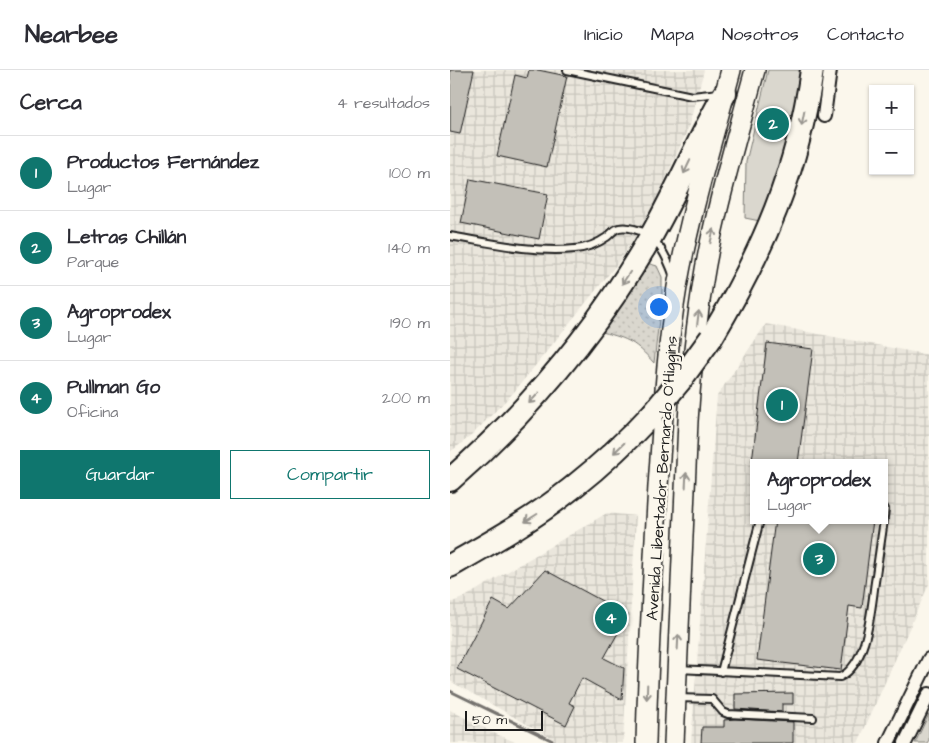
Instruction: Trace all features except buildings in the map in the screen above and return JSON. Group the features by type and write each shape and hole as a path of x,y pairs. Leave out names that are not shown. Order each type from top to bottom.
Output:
{"highway":[{"path":"450,566 532,517 571,490 615,452 653,413 679,382 711,338 744,281 778,208 801,129 812,70"},
{"path":"450,480 518,416 566,361 608,306 651,237 725,93"}],"main road":[{"name":"Avenida Libertador Bernardo O'Higgins","path":"646,743 648,658 662,418 677,287 692,216 731,70"},
{"name":"Avenida Libertador Bernardo O'Higgins","path":"674,743 688,421 698,317 711,238 755,70"}],"street":[{"path":"824,116 830,70"},
{"path":"888,743 929,659"},
{"path":"905,743 929,694"}],"lane":[{"path":"567,70 692,96 725,93"},
{"path":"450,236 533,249 574,249 598,243 619,228 637,230 651,237 666,257 677,287"},
{"path":"720,672 759,524"},
{"path":"677,669 840,677 846,674 857,659 868,626 883,524"},
{"path":"676,698 712,699 723,712 728,714 813,718"}],"shaded area":[{"path":"450,70 704,70 688,129 651,211 621,259 514,392 471,436 450,452"},
{"path":"768,70 801,70 790,127 760,221 745,218 746,162"},
{"path":"647,263 657,266 662,277 662,294 654,363 642,350 631,342 602,332"},
{"path":"766,324 929,355 929,584 858,743 691,743 717,396"},
{"path":"607,513 636,516 623,743 564,743 555,740 450,681 450,603 465,597"},
{"path":"450,710 496,734 518,743 450,743"},
{"path":"929,714 929,740 927,743 915,743"}],"waterway":[{"path":"450,691 557,743"}],"place":[{"name":"Letras Chillán","path":"773,124"},
{"name":"Productos Fernández","path":"782,405"},
{"name":"Agroprodex","path":"819,559"},
{"name":"Pullman Go","path":"611,618"}]}
